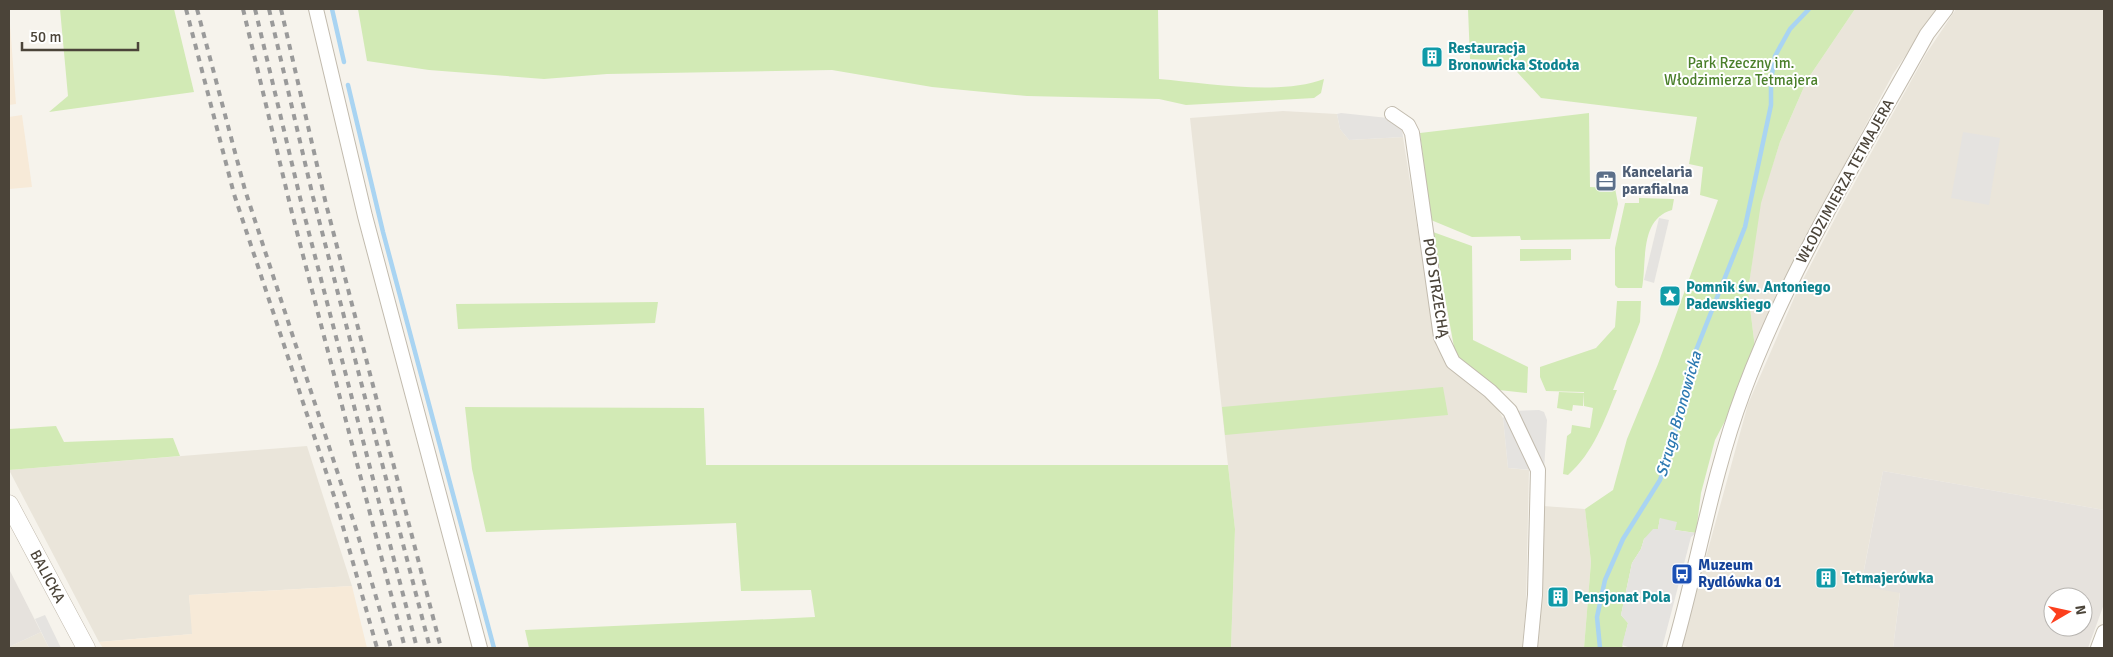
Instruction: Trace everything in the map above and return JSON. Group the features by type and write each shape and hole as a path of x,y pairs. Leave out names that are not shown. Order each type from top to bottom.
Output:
{"street":[{"path":"316,9 365,216 480,648"},
{"name":"WŁODZIMIERZA TETMAJERA","path":"1674,648 1718,476 1743,393 1798,267 1927,34 1946,9"},
{"name":"POD STRZECHĄ","path":"1392,114 1408,125 1412,133 1442,337 1453,362 1490,391 1510,411 1538,470 1535,595 1530,648"},
{"name":"BALICKA","path":"9,504 86,648"},
{"path":"2098,648 2104,632"}],"shaded area":[{"path":"1855,9 1937,9 1893,74 1832,188 1755,348 1748,291 1760,203 1780,142 1807,80"},
{"path":"1956,9 2104,9 2104,510 1883,471 1861,585 1900,592 1893,648 1681,648 1748,404 1798,289 1840,209 1926,54"},
{"path":"9,11 16,104 9,105"},
{"path":"1283,111 1337,114 1340,129 1349,140 1403,137 1436,346 1451,367 1489,395 1503,418 1508,468 1529,470 1526,604 1522,648 1231,648 1235,529 1190,118"},
{"path":"1337,114 1388,118 1402,128 1403,137 1349,140 1340,129"},
{"path":"22,115 32,187 9,189 9,117"},
{"path":"1963,132 2000,138 1989,205 1951,198"},
{"path":"1659,218 1669,220 1654,283 1644,280"},
{"path":"1539,410 1544,412 1547,420 1544,471 1508,468 1503,418 1510,411"},
{"path":"307,446 352,586 189,595 193,634 99,642 9,470"},
{"path":"1883,471 2104,510 2104,604 2093,634 2093,587 2043,587 2043,637 2092,637 2088,648 1893,648 1900,593 1861,586"},
{"path":"1543,506 1585,509 1591,562 1584,648 1538,648"},
{"path":"1660,518 1677,522 1675,530 1696,533 1691,537 1662,648 1631,648 1622,645 1628,623 1621,615 1632,563 1641,549 1644,539 1653,529 1658,529"},
{"path":"9,569 41,632 9,647"},
{"path":"352,586 367,648 103,648 99,642 192,634 189,595"},
{"path":"45,615 61,648 49,648 35,619"},
{"path":"41,632 49,648 9,648 9,647"}],"green space":[{"path":"60,9 174,9 194,92 49,112 68,96"},
{"path":"358,9 1158,9 1159,79 1265,88 1306,84 1324,79 1321,93 1314,98 1186,105 1159,99 1027,96 932,87 832,70 607,74 544,79 429,70 367,61"},
{"name":"Park Rzeczny im. Włodzimierza Tetmajera","path":"1468,9 1855,9 1807,80 1780,142 1761,203 1748,291 1755,348 1734,404 1715,440 1701,493 1696,533 1675,530 1660,518 1658,529 1644,539 1641,549 1632,563 1621,615 1628,623 1622,648 1584,648 1591,562 1585,509 1613,490 1627,439 1658,364 1718,200 1700,195 1703,167 1689,164 1697,117 1541,98 1507,61 1470,59"},
{"path":"1589,113 1590,187 1615,188 1618,204 1610,239 1521,240 1520,236 1472,237 1431,220 1420,133"},
{"path":"1639,198 1674,199 1672,210 1661,215 1654,222 1649,232 1646,243 1642,288 1618,288 1615,285 1615,248 1625,203 1639,203"},
{"path":"1433,232 1472,246 1473,340 1528,367 1527,393 1499,390 1456,358"},
{"path":"1520,249 1571,249 1571,260 1520,261"},
{"path":"1617,301 1641,301 1640,322 1613,390 1617,390 1592,446 1568,475 1563,474 1567,436 1571,433 1572,425 1590,428 1593,408 1584,406 1584,392 1546,391 1540,377 1540,367 1596,348 1615,327"},
{"path":"658,302 655,323 458,329 456,304"},
{"path":"1443,387 1448,415 1225,435 1222,407"},
{"path":"1559,392 1584,393 1583,406 1573,405 1572,411 1557,408"},
{"path":"465,407 704,408 706,465 1228,465 1235,529 1231,648 529,648 525,630 815,617 811,590 741,591 736,523 486,532 472,469"},
{"path":"56,426 64,442 173,438 180,456 9,470 9,429"}],"waterway":[{"path":"332,9 344,62"},
{"name":"Struga Bronowicka","path":"1600,648 1597,617 1605,580 1623,539 1660,480 1671,449 1689,368 1745,227 1771,105 1771,80 1775,56 1790,29 1809,9"},
{"path":"348,85 383,232 494,648"}],"railway":[{"path":"186,9 234,194 336,502 377,648"},
{"path":"197,9 245,190 357,532 391,648"},
{"path":"243,9 292,213 405,648"},
{"path":"255,9 303,210 417,648"},
{"path":"269,9 313,197 430,648"},
{"path":"281,9 326,204 441,648"}],"place":[{"name":"Restauracja Bronowicka Stodoła","path":"1432,57"},
{"name":"Kancelaria parafialna","path":"1606,181"},
{"name":"Pomnik św. Antoniego Padewskiego","path":"1670,296"},
{"name":"Muzeum Rydlówka 01","path":"1682,574"},
{"name":"Tetmajerówka","path":"1826,578"},
{"name":"Pensjonat Pola","path":"1558,597"}]}
